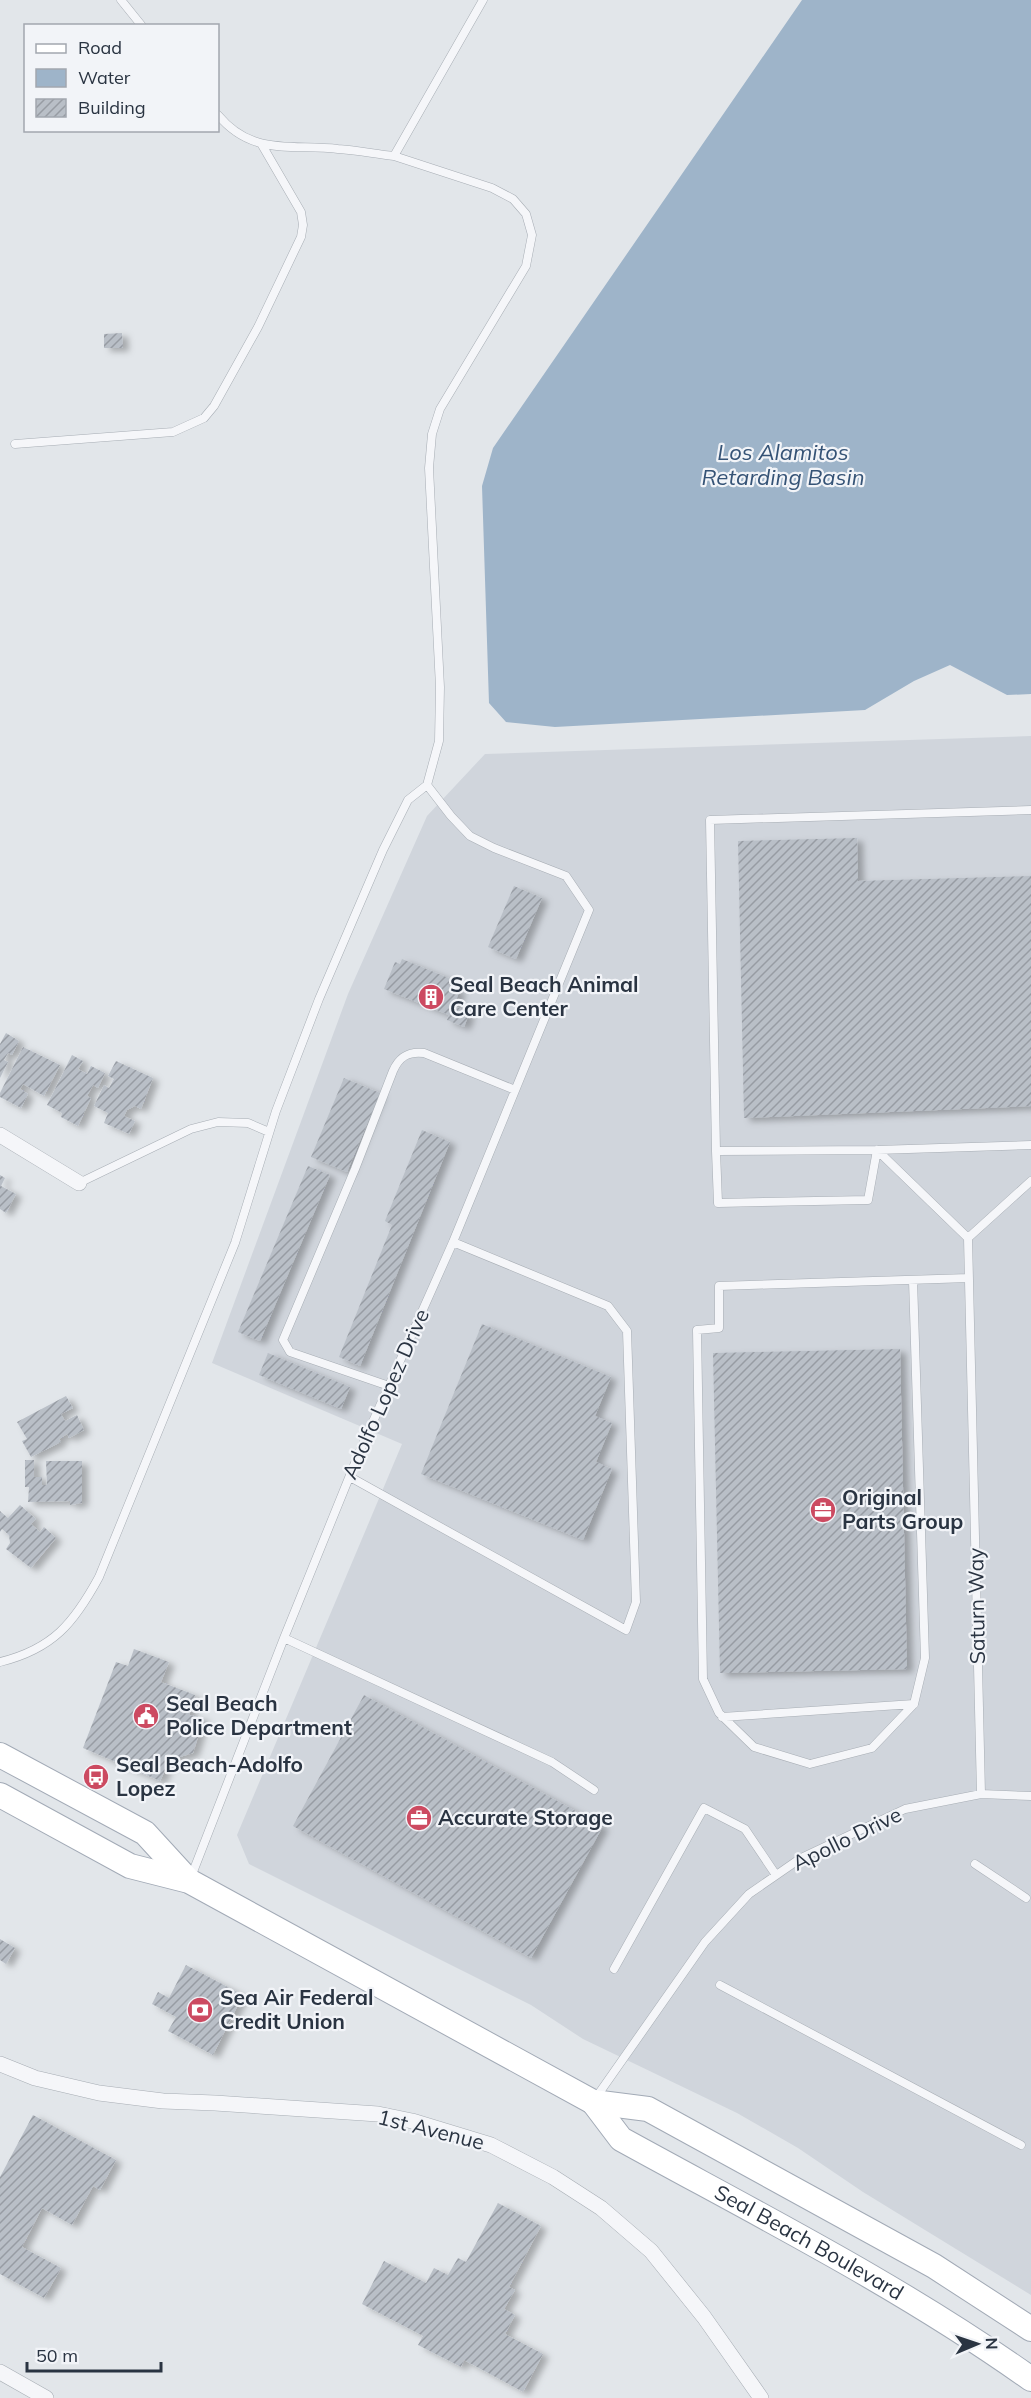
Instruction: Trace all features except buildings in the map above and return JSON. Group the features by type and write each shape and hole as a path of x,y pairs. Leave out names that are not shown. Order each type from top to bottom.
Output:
{"main road":[{"name":"Seal Beach Boulevard","path":"0,1755 145,1833 189,1881"},
{"name":"Seal Beach Boulevard","path":"0,1795 130,1866 189,1881 593,2102 648,2109 934,2266 1031,2329"},
{"name":"Seal Beach Boulevard","path":"593,2102 621,2139 904,2297 972,2338 1031,2379"}],"street":[{"path":"0,1135 79,1183"},
{"name":"1st Avenue","path":"0,2064 35,2078 99,2093 163,2101 378,2115 412,2121 491,2145 553,2177 602,2208 651,2251 704,2317 761,2398"},
{"path":"0,2372 46,2398"}],"lane":[{"path":"121,0 140,24"},
{"path":"394,156 483,0"},
{"path":"0,1662 39,1649 55,1637 83,1606 99,1576 236,1243 269,1132 320,999 383,850 408,800 427,784 439,741 440,687 429,468 432,434 440,409 526,266 532,235 526,214 513,199 492,188 394,156 338,149 262,145 239,136 219,116"},
{"path":"15,444 173,432 204,418 214,406 258,327 301,237 303,225 301,212 262,145"},
{"name":"Adolfo Lopez Drive","path":"189,1881 350,1477 453,1242 589,909 566,876 494,848 470,836 451,816 427,784"},
{"path":"877,1150 868,1200 718,1203 710,820 1031,810"},
{"path":"389,1386 290,1352 283,1340 355,1169 381,1099 398,1060 411,1052 430,1055 515,1090"},
{"path":"79,1183 191,1129 218,1122 248,1123 269,1132"},
{"path":"716,1150 877,1150 1031,1145"},
{"path":"877,1150 968,1238 1031,1181"},
{"name":"Saturn Way","path":"968,1238 981,1794"},
{"path":"350,1477 626,1629 636,1602 627,1331 608,1306 453,1242"},
{"path":"913,1280 925,1658 914,1704 872,1748 810,1764 754,1747 722,1716 703,1679 697,1330 719,1328 719,1287 913,1280 969,1278"},
{"path":"284,1638 552,1762 594,1790"},
{"path":"722,1716 914,1704"},
{"name":"Apollo Drive","path":"593,2102 705,1942 749,1894 776,1875 801,1858 905,1809 981,1794 1031,1797"},
{"path":"614,1969 704,1808 745,1829 776,1875"},
{"path":"975,1864 1026,1898"},
{"path":"720,1986 1020,2145"}],"shaded area":[{"path":"1031,736 1031,2295 863,2192 798,2148 737,2113 583,2039 531,2005 249,1864 237,1835 402,1444 212,1363 348,994 427,816 485,754"}],"water":[{"name":"Los Alamitos Retarding Basin","path":"802,0 1031,0 1031,694 1007,695 950,665 914,681 865,710 555,727 506,722 489,703 482,486 493,448"}],"place":[{"name":"Seal Beach Animal Care Center","path":"431,997"},
{"name":"Original Parts Group","path":"823,1510"},
{"name":"Seal Beach Police Department","path":"146,1716"},
{"name":"Seal Beach-Adolfo Lopez","path":"96,1777"},
{"name":"Accurate Storage","path":"419,1818"},
{"name":"Sea Air Federal Credit Union","path":"200,2010"}]}
